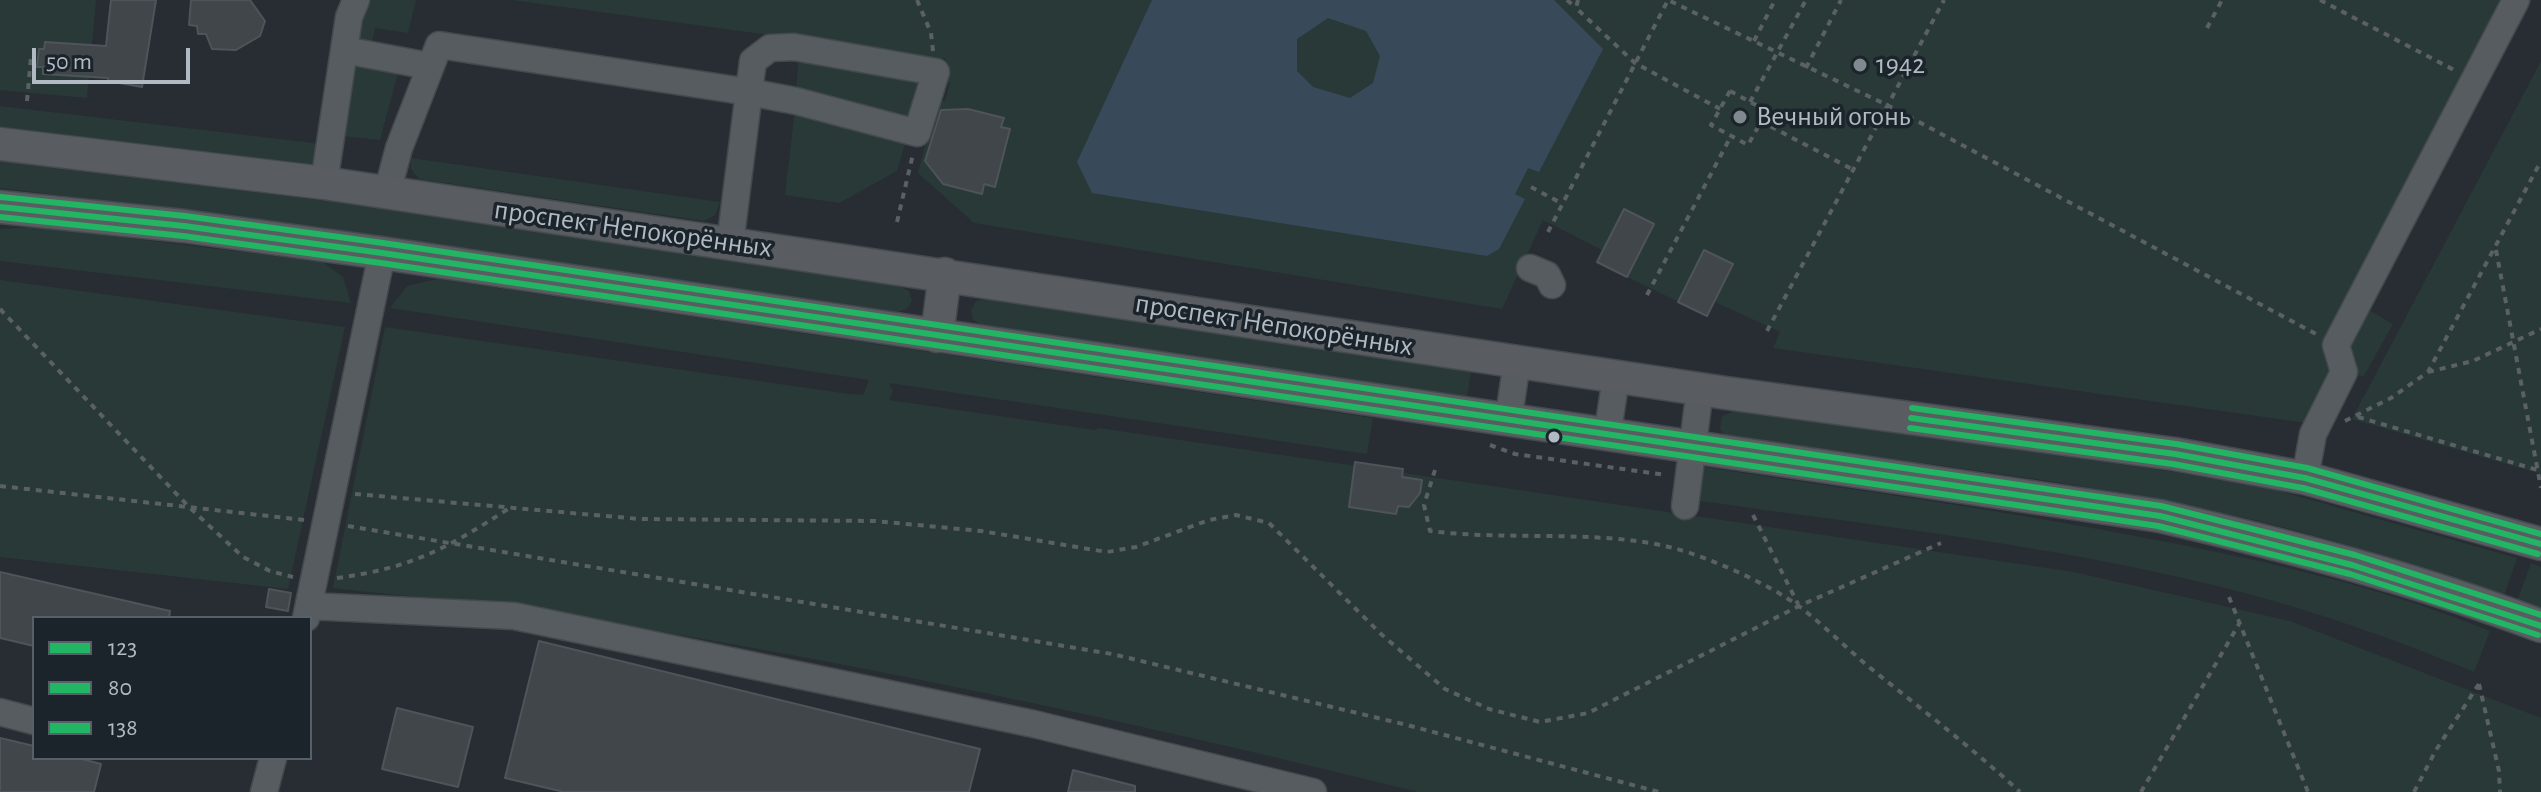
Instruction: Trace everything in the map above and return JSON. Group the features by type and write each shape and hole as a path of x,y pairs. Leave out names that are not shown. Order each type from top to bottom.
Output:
{"main road":[{"name":"проспект Непокорённых","path":"0,144 324,183 1616,377 2175,454 2305,478 2541,544"},
{"path":"0,207 184,226 382,253 1508,422 1607,437 1691,463 2160,516 2286,545 2396,576 2541,626"},
{"path":"937,336 945,274"}],"street":[{"path":"324,183 349,17 356,0"},
{"path":"2305,478 2313,434 2344,374 2336,345 2476,82 2516,0"},
{"path":"387,193 429,66 439,45 749,92 917,133 936,72 794,47 770,48 753,61 749,92 730,244"},
{"path":"344,50 429,66"},
{"path":"382,253 309,602 514,616 1034,724 1313,792"},
{"path":"1530,268 1547,275 1552,285"},
{"path":"1508,422 1517,362"},
{"path":"1607,437 1616,377"},
{"path":"1685,506 1700,389"},
{"path":"0,712 32,720"},
{"path":"264,792 272,760"}],"path":[{"path":"917,0 931,33 936,72"},
{"path":"1567,0 1635,63 1720,109"},
{"path":"1576,8 1578,0"},
{"path":"1548,232 1668,0 1889,106 2336,345"},
{"path":"1754,41 1775,0"},
{"path":"1750,102 1806,0"},
{"path":"1806,68 1841,0"},
{"path":"1767,331 1944,0"},
{"path":"2207,28 2222,0"},
{"path":"2320,0 2476,82"},
{"path":"27,101 31,57 34,56"},
{"path":"1730,91 1767,111 1748,145 1711,125 1720,109 1730,91"},
{"path":"1760,121 1852,169"},
{"path":"897,222 917,133"},
{"path":"1647,295 1731,136"},
{"path":"2428,372 2541,161"},
{"path":"1531,187 1561,203"},
{"path":"2495,247 2541,488"},
{"path":"0,309 189,507 243,557 270,571 309,602 455,544 511,507"},
{"path":"2313,434 2391,398 2428,372 2473,361 2541,329"},
{"path":"2356,416 2538,470"},
{"path":"1480,442 1515,454 1691,463"},
{"path":"1435,470 1424,505 1430,531 1480,538 1584,538 1672,548 1716,564 1799,606 1873,670 1938,718 2020,792"},
{"path":"0,486 326,522 1112,654 1407,725 1659,792"},
{"path":"333,493 640,519 875,521 981,531 1107,552 1136,547 1209,520 1236,515 1269,523 1381,634 1445,689 1489,709 1540,722 1588,713 1799,606 1941,543"},
{"path":"1753,515 1782,578 1799,606"},
{"path":"2229,597 2308,792"},
{"path":"2141,792 2239,624"},
{"path":"2414,792 2436,750 2479,684 2499,771 2500,792"}],"shaded area":[{"path":"0,0 96,0 87,98 0,90"},
{"path":"365,0 416,0 408,33 375,28 372,42 355,38"},
{"path":"512,0 2532,0 2369,310 2393,324 2364,376 2332,373 2307,423 1773,348 1780,332 1715,302 1707,316 1597,262 1602,250 1543,220 1502,309 974,223 918,173 937,100 945,101 950,83 942,80 946,59"},
{"path":"799,52 923,76 914,122 796,93"},
{"path":"350,58 399,69 380,140 341,136"},
{"path":"2541,61 2541,474 2352,419"},
{"path":"0,106 322,144 319,165 0,127"},
{"path":"795,109 907,137 897,171 839,203 785,195"},
{"path":"411,158 720,202 715,215 704,221 419,179 411,169"},
{"path":"0,162 320,200 900,286 909,291 912,301 907,309 897,312 319,227 0,188"},
{"path":"39,227 323,262 343,277 351,303 0,261 0,229"},
{"path":"437,279 1373,418 1367,454 889,383 893,391 889,400 1095,430 1099,428 2074,572 2290,621 2541,718 2541,792 1418,792 1099,717 777,652 532,611 333,588 385,327 849,394 863,395 869,380 390,308 407,286"},
{"path":"0,280 345,327 288,589 0,557"},
{"path":"986,299 1471,371 1467,397 982,325 973,320 971,310 976,301"},
{"path":"1736,410 2174,472 2276,490 2517,558 2504,596 2330,540 2204,509 2068,484 1724,436 1720,429 1722,416"},
{"path":"1697,466 2034,518 2234,555 2363,588 2490,631 2474,672 2317,614 2156,572 2024,547 1693,500"},
{"path":"2531,563 2541,567 2541,610 2517,601"}],"water":[{"path":"1152,0 1554,0 1603,49 1539,172 1528,168 1515,194 1525,199 1499,249 1487,256 1092,193 1077,162","holes":["1328,18 1366,31 1380,56 1373,83 1350,98 1313,87 1297,71 1297,39"]}],"building":[{"path":"111,0 156,0 142,87 108,81 108,78 43,74 43,67 37,67 39,49 44,49 45,42 106,46"},
{"path":"191,0 250,0 265,21 260,36 236,50 212,49 206,34 198,34 197,26 189,25"},
{"path":"968,109 1004,118 1001,127 1010,129 995,187 984,184 982,194 943,184 925,161 941,110"},
{"path":"1624,209 1654,224 1627,277 1597,262"},
{"path":"1704,250 1733,264 1707,316 1678,302"},
{"path":"1355,462 1403,469 1402,477 1422,480 1420,493 1409,507 1398,506 1396,514 1349,507"},
{"path":"0,572 170,611 169,616 32,616 32,646 0,638"},
{"path":"269,589 291,593 288,611 266,607"},
{"path":"539,641 980,749 969,792 564,792 505,778"},
{"path":"397,708 473,727 458,787 382,769"},
{"path":"0,738 32,746 32,760 86,760 101,764 94,792 0,792"},
{"path":"1073,770 1135,786 1135,792 1068,792"}],"transit line":[{"name":"138","path":"1,197 185,216 383,243 2161,506 2355,555 2541,615"},
{"name":"123","path":"0,207 184,226 382,253 2160,516 2352,565 2541,626"},
{"name":"80","path":"0,217 183,236 381,263 2158,526 2350,574 2538,635"},
{"name":"138","path":"1912,408 2176,444 2307,468 2541,534"},
{"name":"123","path":"1911,418 2175,454 2305,478 2541,544"},
{"name":"80","path":"1910,428 2173,464 2303,488 2538,554"}],"place":[{"name":"1942","path":"1860,65"},
{"name":"Вечный огонь","path":"1740,117"}]}
